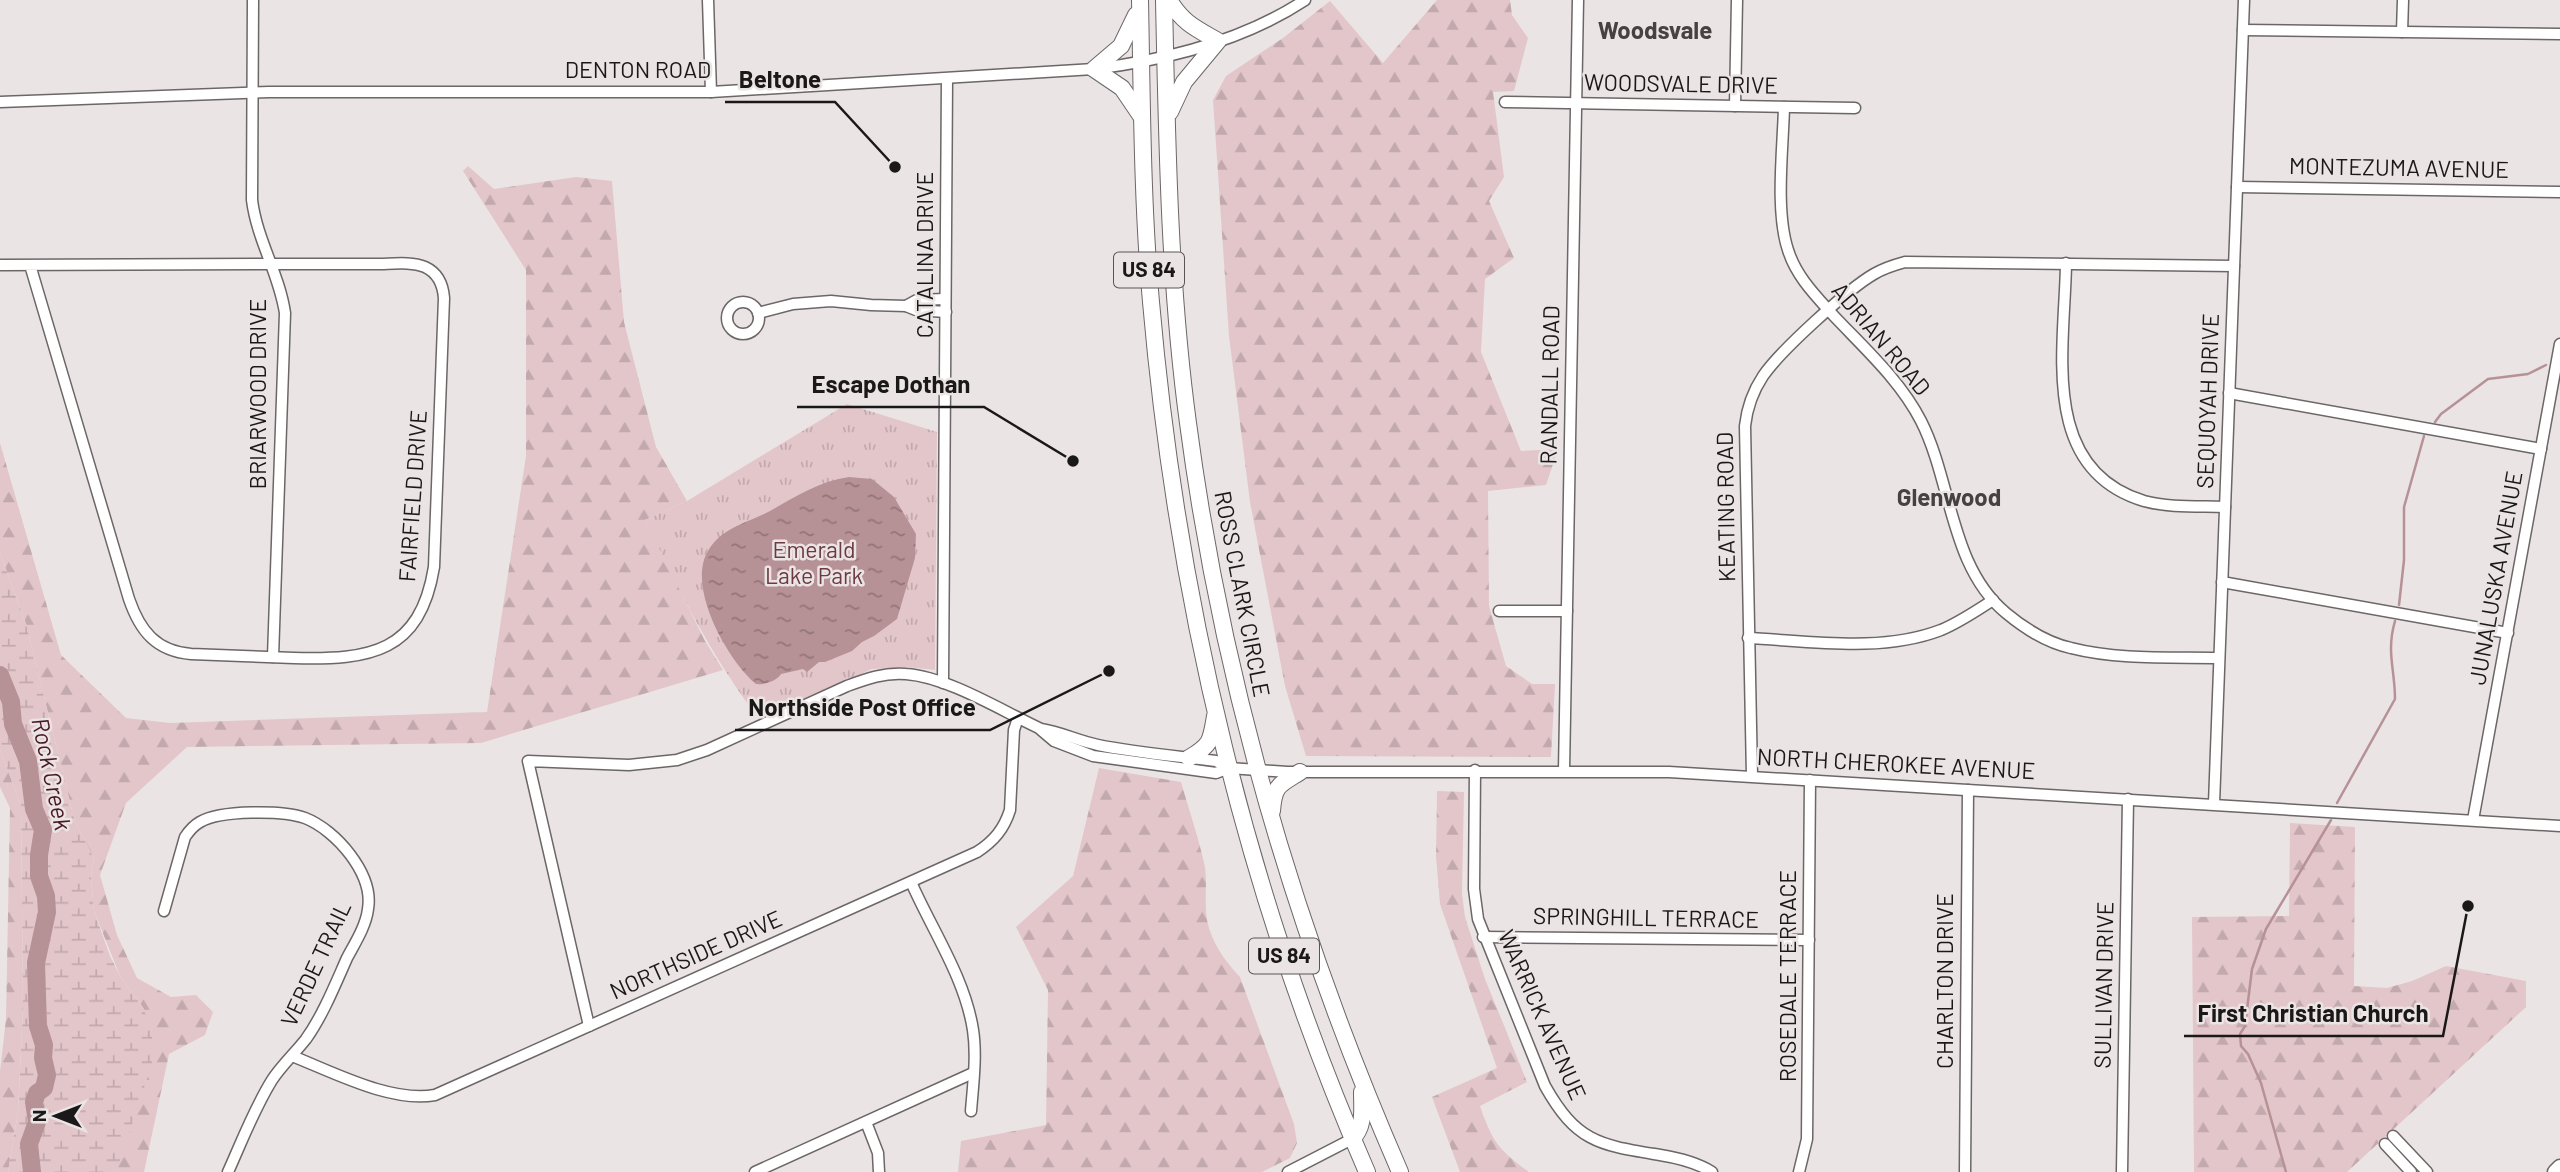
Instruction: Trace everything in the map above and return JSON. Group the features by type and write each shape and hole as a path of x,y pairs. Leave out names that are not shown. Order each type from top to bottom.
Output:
{"highway":[{"name":"ROSS CLARK CIRCLE","path":"1164,0 1169,201 1175,299 1192,456 1220,614 1271,820 1306,927 1362,1079 1400,1172"},
{"path":"1167,121 1184,82 1218,41 1188,24 1169,0"},
{"name":"ROSS CLARK CIRCLE","path":"1140,3 1144,188 1151,300 1169,460 1190,585 1228,768 1277,936 1352,1139 1367,1172"},
{"path":"1140,3 1130,32 1121,46 1094,69 1122,88 1142,118"},
{"path":"1144,188 1154,189 1169,201"},
{"path":"1151,300 1175,299"},
{"path":"1169,460 1192,456"},
{"path":"1189,758 1206,748 1212,734 1216,707"},
{"path":"1271,820 1273,792 1300,772"},
{"path":"1277,936 1306,927"},
{"path":"1352,1139 1359,1132 1362,1123 1362,1079"}],"main road":[{"path":"2555,1172 2560,1167"}],"street":[{"name":"BRIARWOOD DRIVE","path":"253,0 253,208 261,243 280,287 285,313 273,657"},
{"path":"708,0 711,92"},
{"name":"DENTON ROAD","path":"0,102 253,93 711,92 1094,69 1141,63 1218,41 1266,21 1305,0"},
{"name":"RANDALL ROAD","path":"1564,771 1578,0"},
{"path":"1735,106 1737,0"},
{"name":"SEQUOYAH DRIVE","path":"2214,804 2244,0"},
{"path":"2402,33 2403,0"},
{"path":"2242,30 2560,34"},
{"name":"CATALINA DRIVE","path":"943,683 947,79"},
{"name":"WOODSVALE DRIVE","path":"1506,102 1855,108"},
{"name":"ADRIAN ROAD","path":"1784,107 1782,216 1784,238 1797,271 1899,388 1921,421 1970,565 1993,600 2006,613 2040,636 2071,649 2219,659"},
{"name":"MONTEZUMA AVENUE","path":"2237,187 2560,192"},
{"name":"KEATING ROAD","path":"1752,776 1744,438 1746,415 1753,393 1778,358 1866,279 1884,268 1905,262 2234,266"},
{"path":"2066,263 2064,407 2070,433 2082,455 2107,482 2135,498 2168,505 2225,507"},
{"name":"FAIRFIELD DRIVE","path":"0,265 272,264 417,265 428,269 438,278 444,298 434,568 426,601 411,627 393,643 380,650 346,658 178,653 160,646 139,622 129,599 30,265"},
{"path":"906,306 916,300 945,299"},
{"path":"758,313 793,304 831,300 946,312"},
{"name":"JUNALUSKA AVENUE","path":"2473,820 2560,344"},
{"path":"2229,393 2541,449"},
{"path":"2222,582 2508,633"},
{"path":"1748,638 1867,643 1899,641 1942,629 1993,600"},
{"path":"1499,611 1567,611"},
{"name":"NORTH CHEROKEE AVENUE","path":"589,1026 528,761 629,765 662,763 707,750 865,679 892,674 906,674 943,683 1041,729 1097,745 1216,761 1228,768 1300,772 1475,770 1752,776 2560,826"},
{"name":"NORTHSIDE DRIVE","path":"292,1056 396,1096 425,1097 447,1091 977,852 998,836 1010,810 1014,730 1018,718"},
{"name":"NORTH CHEROKEE AVENUE","path":"1041,729 1054,741 1093,755 1216,773 1228,768"},
{"name":"WARRICK AVENUE","path":"1475,770 1474,897 1483,937 1545,1086 1564,1117 1587,1136 1619,1148 1691,1161 1712,1172"},
{"name":"ROSEDALE TERRACE","path":"1799,1172 1807,1139 1810,780"},
{"name":"CHARLTON DRIVE","path":"1965,1172 1968,790"},
{"name":"SULLIVAN DRIVE","path":"2122,1172 2128,799"},
{"name":"VERDE TRAIL","path":"164,911 185,837 191,828 211,817 277,814 304,818 322,828 342,845 352,856 366,885 369,908 364,923 319,1018 262,1097 228,1172"},
{"path":"911,882 968,1009 974,1034 971,1111"},
{"name":"SPRINGHILL TERRACE","path":"1483,937 1809,940"},
{"path":"755,1172 973,1073"},
{"path":"866,1122 877,1153 879,1172"},
{"path":"1288,1172 1352,1139"},
{"path":"2411,1172 2389,1140 2427,1172"}],"green space":[{"path":"1437,0 1510,0 1512,15 1528,38 1514,91 1493,92 1504,177 1489,201 1514,258 1485,279 1481,352 1521,451 1558,449 1546,485 1488,491 1489,606 1506,666 1532,684 1555,684 1551,757 1306,756 1285,686 1250,502 1229,336 1213,100 1226,76 1283,38 1330,1 1383,63"},
{"path":"468,166 494,189 576,177 612,181 624,322 656,447 687,501 645,520 705,641 723,670 481,743 187,747 126,803 100,875 117,935 137,978 171,997 196,995 213,1012 205,1035 169,1054 144,1172 116,1172 144,1009 120,976 94,911 91,877 94,858 75,822 26,624 0,553 0,443 61,655 126,718 170,723 487,712 526,456 526,270 463,171"},
{"name":"Emerald Lake Park","path":"847,404 937,432 935,670 908,667 872,669 778,713 759,719 711,647 683,598 645,520 687,501"},
{"path":"0,553 26,624 75,822 94,858 91,877 94,911 110,956 120,976 144,1009 152,1036 152,1064 116,1172 8,1172 18,1112 23,1009 21,805 0,750"},
{"path":"0,750 21,805 23,1009 18,1112 8,1172 0,1172 0,1071 6,1019 10,808 0,787"},
{"path":"1099,768 1181,782 1205,867 1209,929 1222,955 1240,977 1294,1124 1297,1143 1290,1158 1262,1172 958,1172 961,1141 1046,1125 1048,990 1016,927 1073,876"},
{"path":"1437,791 1464,792 1462,894 1465,917 1485,979 1527,1082 1480,1106 1498,1144 1529,1172 1460,1172 1432,1097 1497,1068 1440,904 1436,856"},
{"path":"2290,823 2355,827 2354,986 2387,988 2412,981 2446,966 2526,981 2526,1007 2347,1172 2194,1172 2192,917 2289,916"}],"water":[{"path":"849,477 872,479 894,497 916,534 915,558 897,619 852,651 819,662 807,672 803,669 781,674 770,682 756,684 734,659 713,622 706,603 702,584 703,566 708,551 720,536 736,526 818,486"}],"waterway":[{"path":"2435,422 2441,414 2488,379 2528,374 2546,365"},
{"path":"2399,605 2404,560 2404,507 2424,436"},
{"path":"2337,803 2395,699 2391,651 2395,621"},
{"name":"Rock Creek","path":"0,675 11,702 13,724 28,761 34,809 43,830 39,876 46,896 47,912 36,963 38,1026 44,1045 43,1058 47,1075 44,1088 37,1093 34,1102 37,1122 29,1144 32,1172"},
{"path":"2286,1172 2261,1083 2248,1054 2241,1046 2240,1034 2245,1026 2252,969 2266,929 2331,820"}],"place":[{"name":"Beltone","path":"895,167"},
{"name":"Escape Dothan","path":"1073,461"},
{"name":"Northside Post Office","path":"1109,671"},
{"name":"First Christian Church","path":"2468,906"}],"district":[{"name":"Woodsvale","path":"1655,31"},
{"name":"Glenwood","path":"1949,498"}]}
